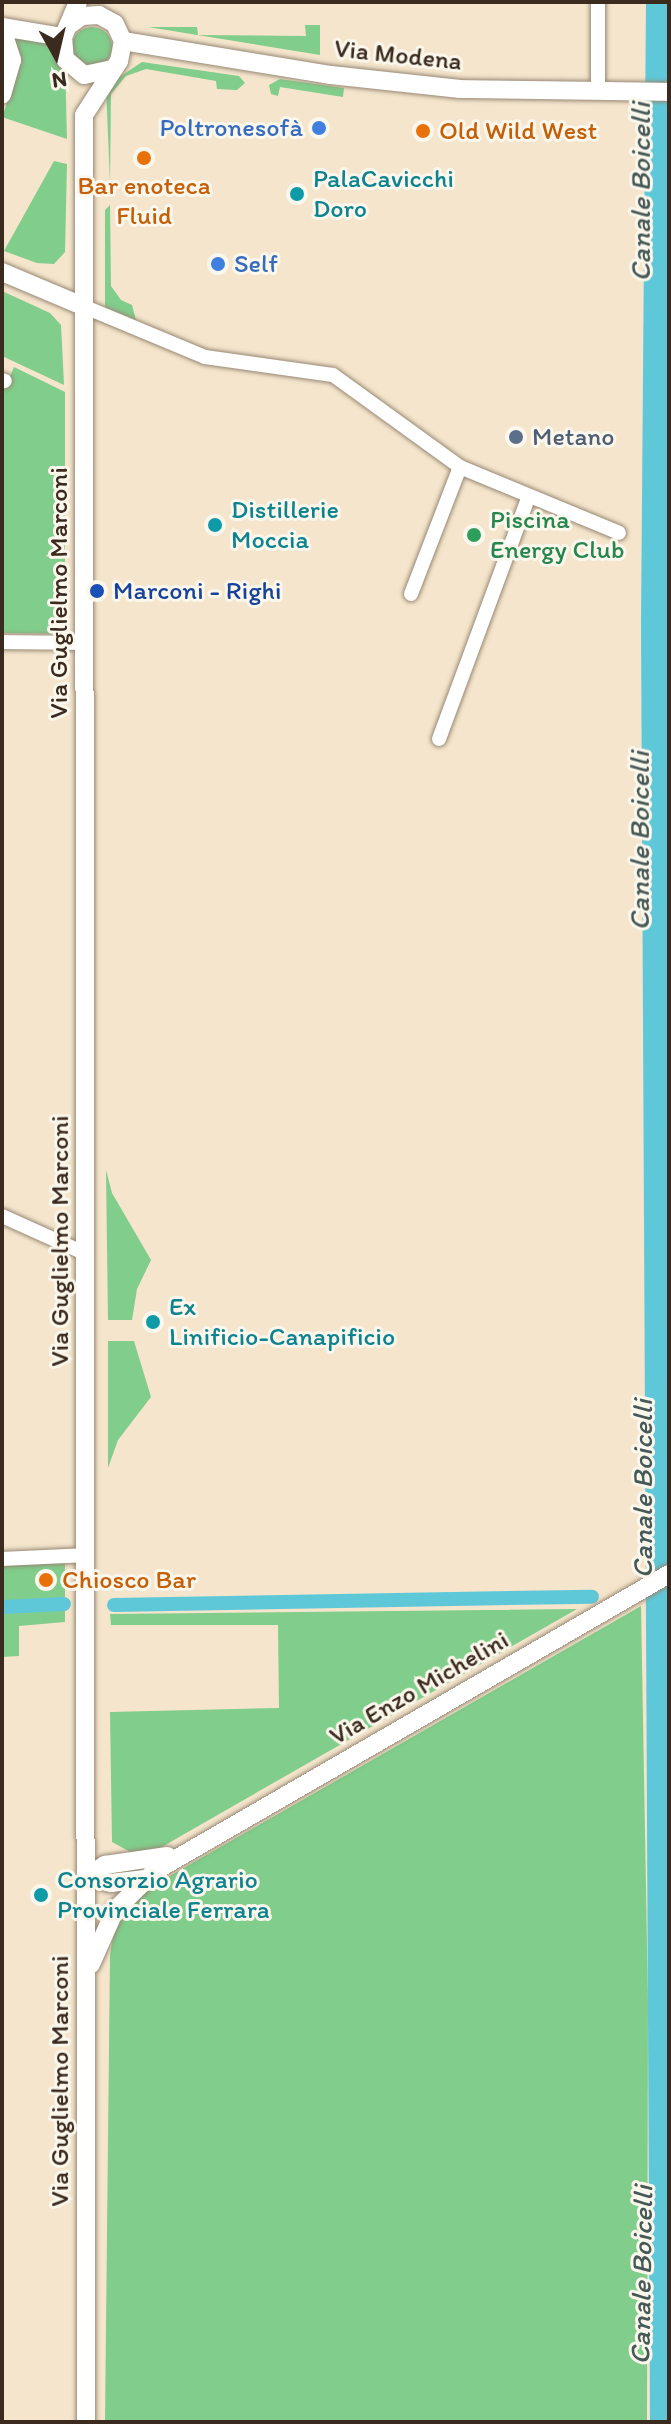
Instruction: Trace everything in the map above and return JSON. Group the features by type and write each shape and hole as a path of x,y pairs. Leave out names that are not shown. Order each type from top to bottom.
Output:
{"main road":[{"path":"78,2 66,32 65,59 75,70 94,76 112,69"},
{"path":"2,95 12,60 2,28 66,32 82,16 96,8 115,24 123,41 112,69 84,115"},
{"name":"Via Modena","path":"123,41 355,78 489,91 669,92"},
{"path":"75,70 84,115"},
{"name":"Via Guglielmo Marconi","path":"84,115 86,2422"},
{"path":"2,272 85,307"},
{"name":"Via Enzo Michelini","path":"87,1976 106,1923 145,1879 195,1847 669,1574"},
{"path":"87,1811 95,1845 117,1863"},
{"name":"Via Enzo Michelini","path":"87,1877 117,1863 147,1862 195,1847"},
{"name":"Via Enzo Michelini","path":"87,1877 111,1883 145,1879"}],"street":[{"path":"598,2 598,92"},
{"path":"85,307 205,357 333,375 460,467 528,499 619,533"},
{"path":"411,594 460,467"},
{"path":"439,739 528,499"},
{"path":"2,642 85,643"},
{"path":"2,1216 86,1254"},
{"path":"2,1559 87,1555"}],"green space":[{"path":"305,25 320,25 320,55 148,27 197,27 198,35 306,36"},
{"path":"92,27 106,33 112,47 106,61 92,67 78,61 72,47 78,33"},
{"path":"13,37 54,44 54,55 65,59 67,139 2,117 16,76"},
{"path":"142,62 239,76 245,83 237,90 217,89 216,81 146,69 126,76 111,94 110,183 106,86"},
{"path":"280,79 344,88 343,97 280,87 278,96 271,94 269,85"},
{"path":"54,161 67,164 65,252 54,264 37,263 4,251"},
{"path":"110,205 111,286 121,300 132,305 136,320 105,307 105,210"},
{"path":"2,291 50,313 61,325 64,385 2,356"},
{"path":"14,367 65,392 65,634 2,633 2,395"},
{"path":"106,1170 112,1193 151,1260 137,1289 132,1320 108,1320"},
{"path":"108,1341 134,1341 151,1397 118,1440 108,1468"},
{"path":"65,1562 65,1622 19,1626 19,1656 2,1657 2,1566"},
{"path":"641,1606 648,2001 647,2422 105,2422 110,1955 115,1925 132,1901 161,1881"},
{"path":"577,1609 160,1848 134,1854 112,1842 110,1712 279,1708 278,1625 111,1625 110,1614"}],"water":[{"path":"646,2 669,2 669,2422 650,2422 641,623"}],"waterway":[{"path":"114,1605 592,1597"},
{"path":"2,1607 64,1604"}],"place":[{"name":"Poltronesofà","path":"319,128"},
{"name":"Old Wild West","path":"423,131"},
{"name":"Bar enoteca Fluid","path":"144,158"},
{"name":"PalaCavicchi Doro","path":"297,194"},
{"name":"Self","path":"218,264"},
{"name":"Metano","path":"516,437"},
{"name":"Distillerie Moccia","path":"215,525"},
{"name":"Piscina Energy Club","path":"474,535"},
{"name":"Marconi - Righi","path":"97,591"},
{"name":"Ex Linificio-Canapificio","path":"153,1322"},
{"name":"Chiosco Bar","path":"46,1580"},
{"name":"Consorzio Agrario Provinciale Ferrara","path":"41,1895"}],"water label":[{"name":"Canale Boicelli","path":"640,192"},
{"name":"Canale Boicelli","path":"639,841"},
{"name":"Canale Boicelli","path":"642,1489"},
{"name":"Canale Boicelli","path":"641,2275"}]}
